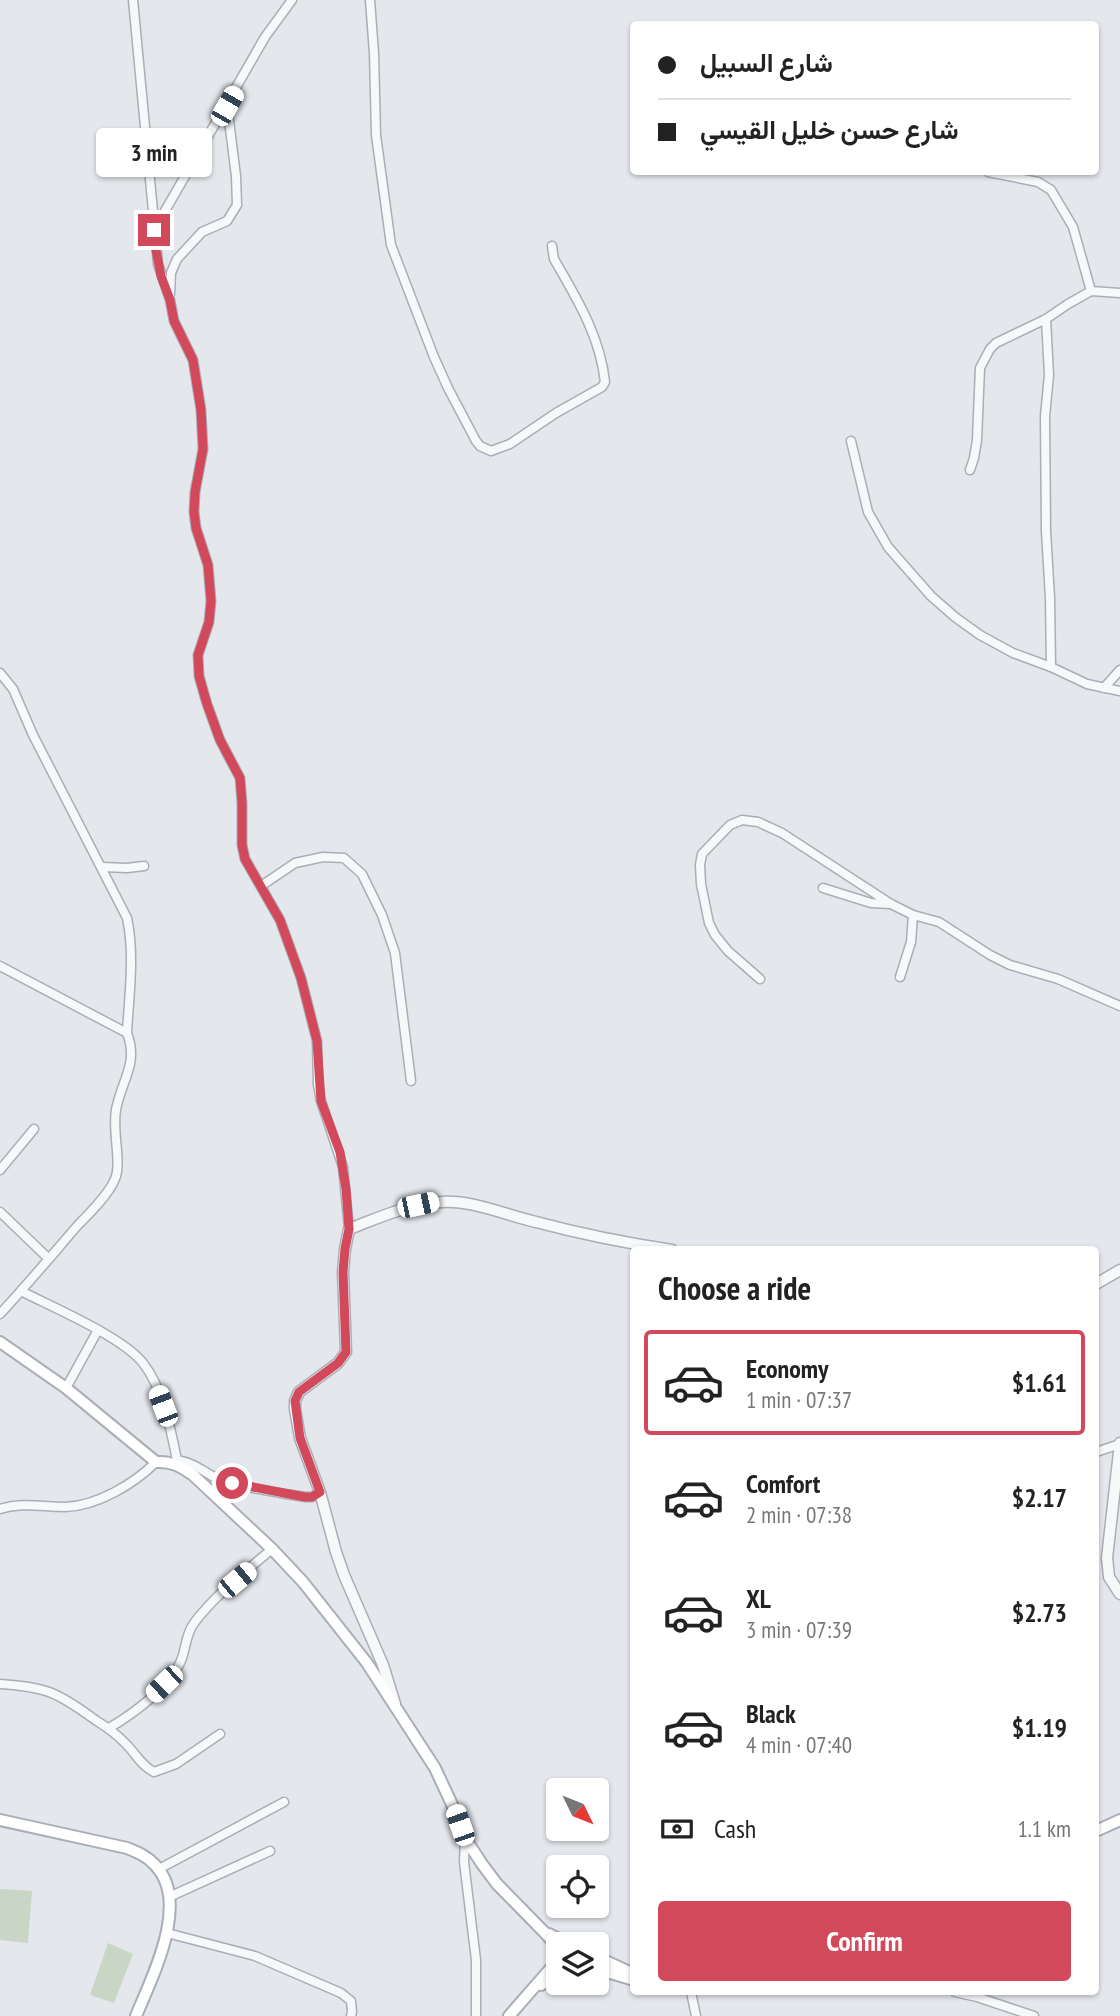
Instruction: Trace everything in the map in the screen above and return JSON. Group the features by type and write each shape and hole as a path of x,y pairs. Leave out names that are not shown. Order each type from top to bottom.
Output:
{"main road":[{"path":"0,1342 66,1388 156,1462 178,1462 272,1549 303,1582 384,1686 435,1768 465,1838 497,1884 546,1934"},
{"path":"0,1820 127,1848 143,1855 159,1869 169,1897 167,1933 136,2016"},
{"path":"1099,1830 1120,1820"},
{"path":"609,1963 630,1972"},
{"path":"609,1973 630,1979"},
{"path":"509,2016 546,1975"},
{"path":"535,1988 546,1981"}],"street":[{"path":"133,0 158,264 174,321 193,360 202,422 203,449 194,512 196,528 208,565 211,601 209,622 198,655 199,676 220,740 240,778 243,852 286,934 301,978 317,1041 321,1101 343,1167 349,1229 343,1272 346,1352 338,1363 299,1392 295,1401 300,1438 320,1492 344,1575 383,1665 396,1708"},
{"path":"154,230 265,37 292,0"},
{"path":"370,0 376,135 391,245 448,388 476,441 491,451 510,444 556,413 602,387 605,382 593,331 554,259 552,246"},
{"path":"170,300 171,273 177,259 202,232 227,221 237,205 227,106"},
{"path":"1003,175 1038,182 1051,190 1073,226 1091,292"},
{"path":"970,470 976,440 980,368 984,356 996,343 1046,319 1091,292 1120,293"},
{"path":"1046,319 1049,375 1045,416 1046,531 1051,667"},
{"path":"850,441 868,512 888,547 955,617 980,635 1013,653 1087,684 1120,691"},
{"path":"1104,688 1120,670"},
{"path":"0,673 13,689 33,735 124,911 129,926 131,954 127,1033 132,1055 114,1120 118,1162 115,1181 0,1314"},
{"path":"760,979 728,951 715,935 702,895 699,865 702,854 730,825 742,820 764,824 795,841 891,904 913,915 939,922 1001,961 1058,979 1120,1006"},
{"path":"261,886 295,863 323,857 344,858 362,874 382,915 395,953 411,1081"},
{"path":"102,867 145,866"},
{"path":"823,888 872,903 891,904"},
{"path":"900,977 911,942 913,915"},
{"path":"0,966 127,1033"},
{"path":"0,1170 34,1129"},
{"path":"349,1229 418,1205 452,1201 585,1234 650,1246"},
{"path":"0,1212 49,1259"},
{"path":"1099,1282 1120,1270"},
{"path":"21,1291 98,1330 134,1353 148,1370 163,1406 178,1462 196,1465 219,1479 232,1483 305,1497 312,1497 320,1492"},
{"path":"66,1388 98,1330"},
{"path":"1099,1451 1120,1443 1107,1559 1109,1577 1120,1594"},
{"path":"0,1508 20,1505 64,1507 81,1504 133,1481 156,1462"},
{"path":"109,1728 132,1713 164,1684 181,1661 189,1631 195,1621 272,1549"},
{"path":"0,1684 52,1692 74,1703 109,1728 130,1747 143,1766 154,1772 176,1764 220,1734"},
{"path":"159,1869 284,1802"},
{"path":"465,1838 464,1862 476,1960 476,2016"},
{"path":"169,1897 270,1851"},
{"path":"167,1933 255,1956 341,1993 351,2001 351,2016"},
{"path":"692,1995 696,2016"},
{"path":"968,1995 1034,2016"}],"green space":[{"path":"0,1889 32,1891 28,1943 0,1940"},
{"path":"108,1943 133,1954 114,2003 90,1995"}],"route":[{"path":"154,230 158,264 174,321 193,360 201,410 203,449 194,512 196,528 208,565 211,612 198,655 199,676 220,740 240,778 242,845 245,859 280,920 301,978 317,1041 321,1101 343,1167 349,1229 343,1272 346,1352 338,1363 299,1392 295,1401 300,1438 320,1492 312,1497 305,1497 232,1483"}]}
